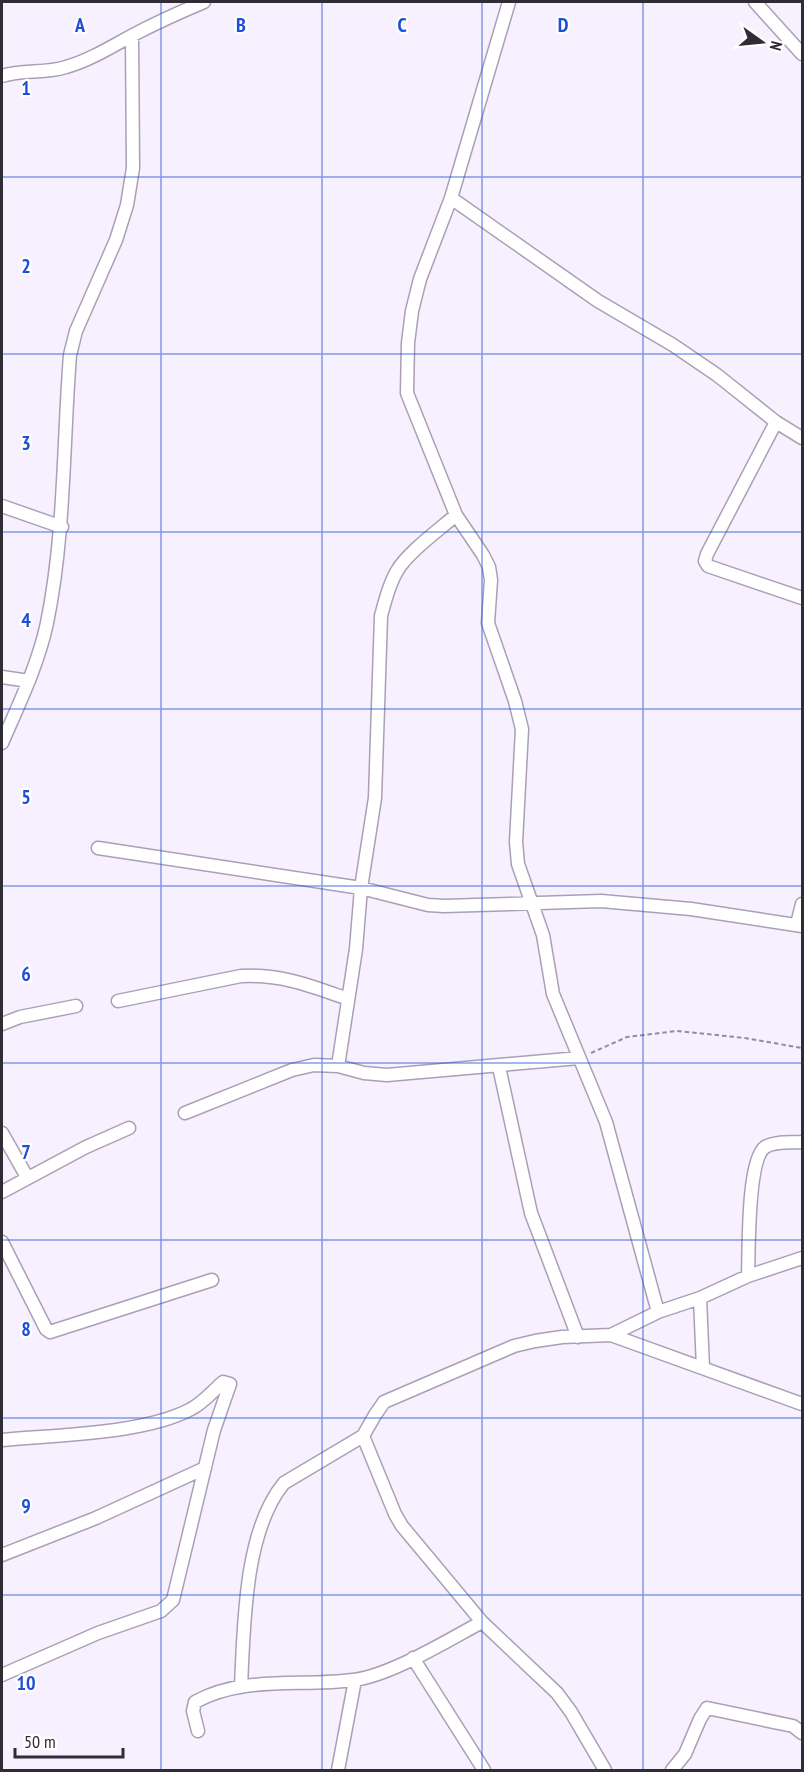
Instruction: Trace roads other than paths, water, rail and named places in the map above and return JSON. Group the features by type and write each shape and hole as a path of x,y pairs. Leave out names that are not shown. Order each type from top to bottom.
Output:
{"street":[{"path":"2,76 65,68 107,51 132,36 204,2"},
{"path":"509,2 451,198 420,279 412,311 406,373 407,393 456,515 489,567 491,580 488,623 515,701 522,729 516,842 518,864 530,904 543,935 553,994 606,1122 658,1312"},
{"path":"755,2 802,54"},
{"path":"2,743 29,681 46,625 62,527 70,355 76,331 116,240 127,206 133,168 132,36"},
{"path":"451,198 598,301 673,345 717,375 776,422 802,438"},
{"path":"776,422 705,561 708,566 802,598"},
{"path":"2,506 62,527"},
{"path":"338,1066 356,949 361,888 376,786 381,616 397,570 405,560 456,515"},
{"path":"2,677 29,681"},
{"path":"98,848 361,888 428,905 601,901 691,909 800,925 802,904"},
{"path":"118,1001 241,976 257,975 278,976 302,982 348,999"},
{"path":"2,1024 20,1017 76,1006"},
{"path":"185,1113 292,1070 314,1065 338,1066 364,1073 387,1075 499,1067 579,1058"},
{"path":"499,1067 531,1213 578,1337"},
{"path":"2,1192 86,1147 129,1128"},
{"path":"2,1132 27,1177"},
{"path":"748,1276 755,1163 760,1152 767,1146 802,1142"},
{"path":"2,1242 46,1329 50,1332 212,1280"},
{"path":"241,1686 246,1596 259,1531 270,1502 284,1483 363,1436 384,1402 514,1346 535,1341 611,1335 658,1312 700,1298 748,1276 802,1258"},
{"path":"700,1298 703,1368"},
{"path":"611,1335 802,1404"},
{"path":"2,1440 113,1430 157,1421 194,1408 223,1382 230,1384 214,1430 173,1600 150,1615 68,1645 2,1675"},
{"path":"363,1436 402,1526 482,1622 557,1693 571,1712 605,1770"},
{"path":"2,1555 96,1518 205,1468"},
{"path":"198,1731 193,1711 195,1702 241,1686 355,1680 413,1658 482,1622"},
{"path":"413,1658 484,1770"},
{"path":"338,1770 355,1680"},
{"path":"672,1770 685,1754 707,1708 793,1726 802,1733"}]}
